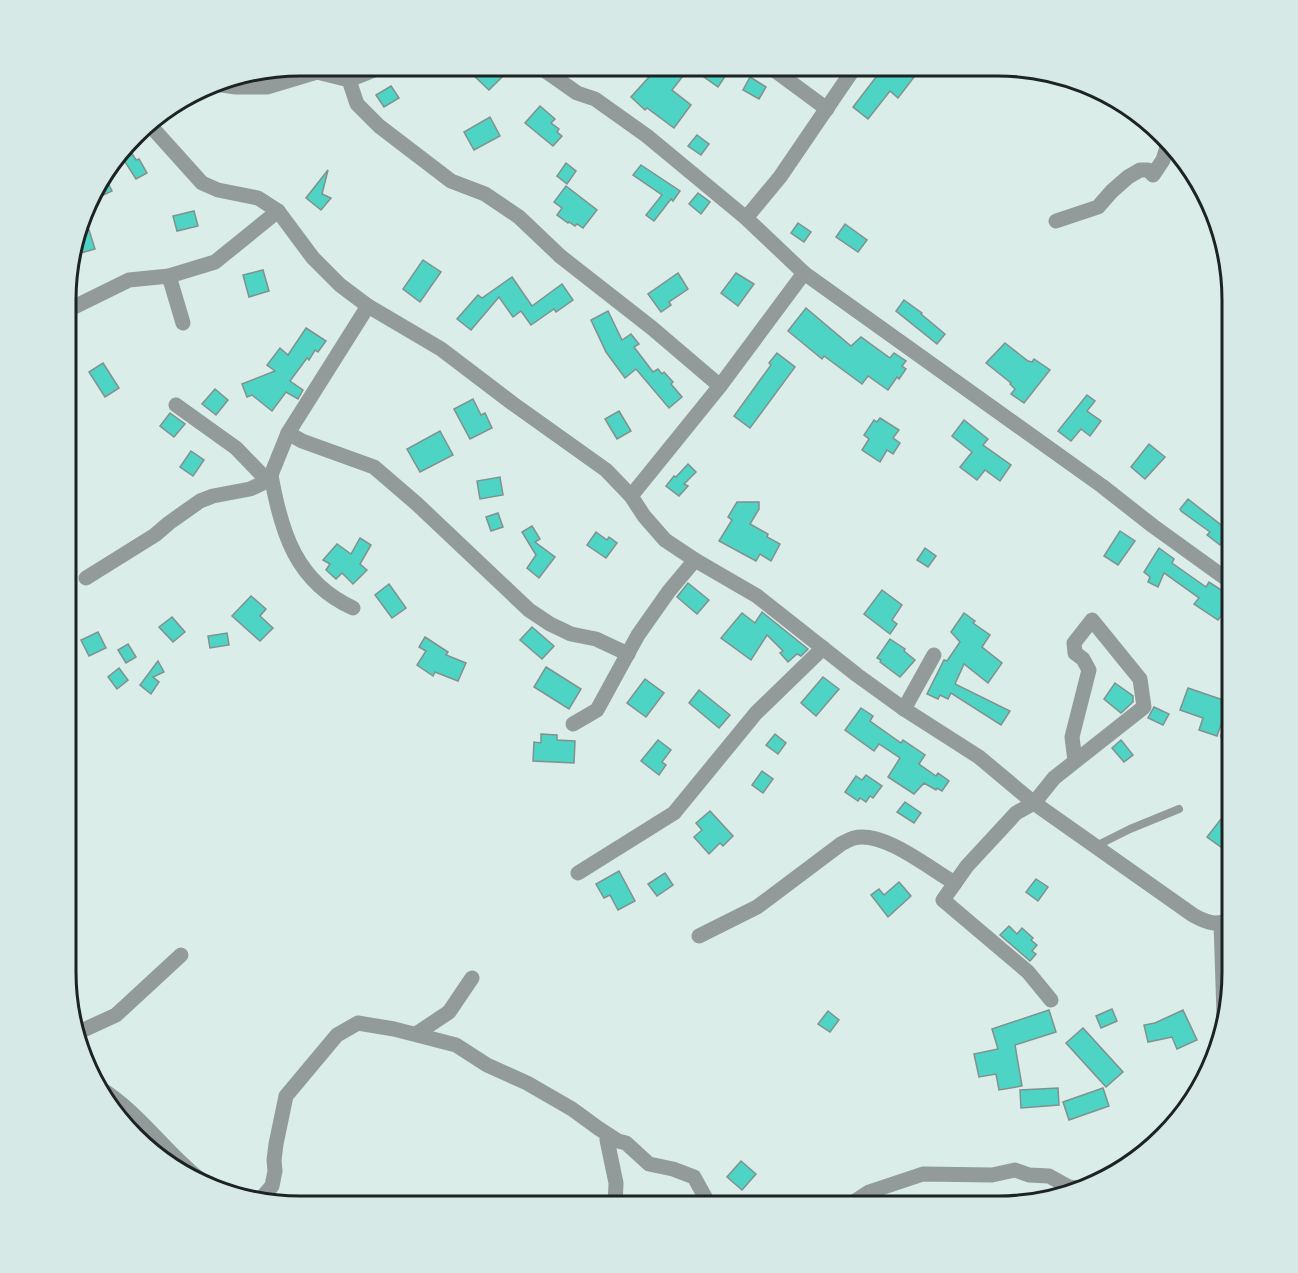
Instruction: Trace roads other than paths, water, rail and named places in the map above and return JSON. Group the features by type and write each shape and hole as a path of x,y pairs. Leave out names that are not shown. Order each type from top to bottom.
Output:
{"street":[{"path":"233,87 267,87 304,76"},
{"path":"333,76 349,80 359,76"},
{"path":"553,76 578,93 595,99 647,136 746,218 804,273 1102,486 1222,576"},
{"path":"782,76 827,109"},
{"path":"746,218 780,177 850,76"},
{"path":"349,80 357,105 379,126 451,181 485,194 519,218 560,256 652,328 720,386"},
{"path":"155,131 202,183 218,190 258,198 278,211 313,258 340,285 368,306 441,348 531,417 606,470 631,496 644,516 665,540 758,596 904,709 979,757 1034,803 1193,915 1207,923 1222,921"},
{"path":"1056,221 1098,207 1112,191 1140,170 1148,170 1153,175 1165,152"},
{"path":"77,306 129,280 170,276 215,262 278,211"},
{"path":"631,496 720,386 804,273"},
{"path":"170,276 183,322"},
{"path":"86,578 155,535 201,501 213,496 240,492 261,484 269,477 288,433 368,306"},
{"path":"176,405 236,448 269,477 283,531 294,554 328,594 353,608"},
{"path":"288,433 302,441 374,467 417,504 529,610 550,624 572,634 596,639 628,654"},
{"path":"573,724 597,710 638,635 669,591 695,560"},
{"path":"1051,1000 1028,972 943,900 967,866 1016,813 1034,803 1054,778 1076,761 1144,707 1140,679 1092,620 1074,644 1075,653 1083,659 1089,670 1072,737 1076,761"},
{"path":"578,873 674,813 756,713 823,648"},
{"path":"904,709 934,655"},
{"path":"699,936 757,907 841,844 854,837 870,837 888,843 955,883"},
{"path":"84,1031 116,1015 181,955"},
{"path":"416,1034 449,1012 472,978"},
{"path":"265,1194 272,1186 276,1144 286,1096 337,1035 358,1023 416,1034 456,1045 487,1065 527,1083 572,1109 618,1141 626,1143 649,1164 674,1169 694,1178 706,1196"},
{"path":"116,1100 133,1112 176,1159"},
{"path":"609,1135 607,1140 616,1183 615,1196"},
{"path":"862,1196 923,1174 992,1175 1015,1170 1029,1175 1049,1176 1067,1186"}],"lane":[{"path":"1096,846 1179,809"}]}
